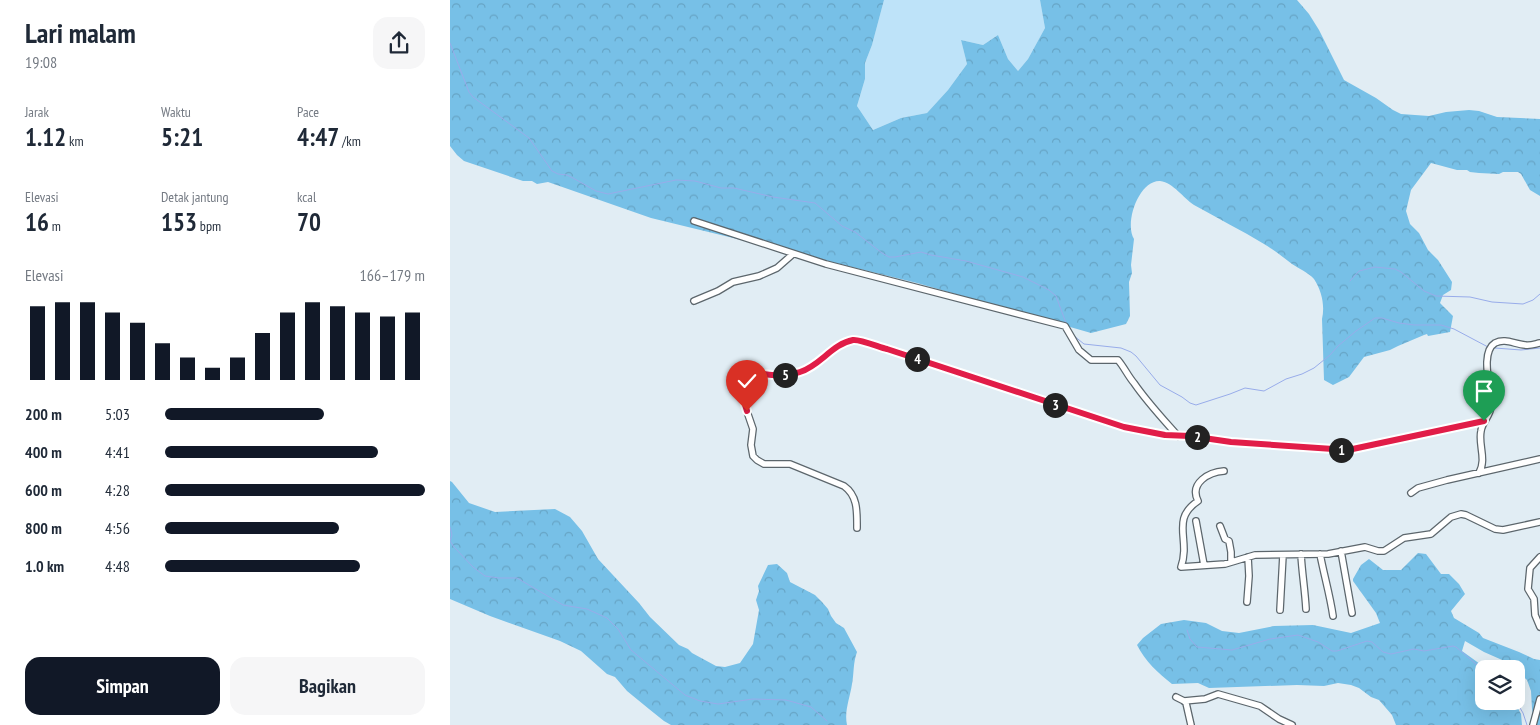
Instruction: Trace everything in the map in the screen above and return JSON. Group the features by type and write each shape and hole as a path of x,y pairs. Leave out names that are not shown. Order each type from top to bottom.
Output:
{"street":[{"path":"694,221 826,264 1064,326 1079,350 1091,360 1118,360 1161,418 1178,436"},
{"path":"694,301 718,292 733,282 759,276 777,268 793,254"},
{"path":"857,528 855,500 851,491 844,486 790,464 764,464 753,456 753,429 739,385 739,370 780,376 799,373 811,368 837,346 854,340 887,349 1124,427 1165,435 1231,442 1348,450 1484,421"},
{"path":"1479,472 1483,463 1480,431 1491,408 1487,361 1489,350 1493,344 1503,340 1526,346 1540,343"},
{"path":"1411,493 1418,488 1540,459"},
{"path":"1224,471 1209,474 1201,480 1196,489 1198,501 1183,516 1184,553 1181,567 1231,562 1269,554 1320,554 1365,547 1378,551 1384,550 1404,538 1431,534 1451,517 1461,514 1466,514 1503,530 1540,522"},
{"path":"1196,521 1204,565"},
{"path":"1220,526 1225,539 1229,541 1231,562"},
{"path":"1339,552 1352,613"},
{"path":"1280,610 1283,554"},
{"path":"1301,554 1306,608"},
{"path":"1320,554 1333,616"},
{"path":"1248,557 1248,602"},
{"path":"1540,557 1530,568 1528,589 1534,599 1535,615 1540,627"},
{"path":"1176,697 1184,700 1205,699 1218,694 1260,706 1292,725"},
{"path":"1533,725 1540,699"},
{"path":"1184,700 1191,725"}],"shaded area":[{"path":"884,0 1040,0 1045,28 1028,59 1018,71 1008,59 998,35 983,45 961,40 967,64 948,90 927,113 901,118 873,130 857,106 865,79 865,63 872,45"}],"green space":[{"path":"450,0 884,0 872,45 865,63 865,79 857,106 873,130 901,118 927,113 948,90 967,64 961,40 983,45 998,35 1008,59 1018,71 1028,59 1045,28 1040,0 1297,0 1319,30 1344,80 1401,114 1429,116 1469,110 1497,117 1540,119 1540,196 1530,190 1518,172 1503,172 1499,174 1479,173 1457,170 1431,163 1411,190 1406,211 1410,224 1419,233 1428,250 1438,260 1452,282 1451,290 1443,295 1440,303 1453,316 1450,332 1428,336 1427,334 1390,350 1364,357 1349,377 1333,385 1324,380 1323,304 1319,288 1314,279 1268,246 1194,205 1165,182 1152,183 1146,187 1135,204 1132,213 1131,232 1134,239 1132,273 1129,282 1130,316 1126,324 1091,333 917,283 651,218 548,182 537,184 532,181 523,181 464,161 450,146"},
{"path":"450,481 469,503 495,512 555,509 570,517 582,531 598,559 650,617 679,645 716,666 725,667 740,663 753,644 759,610 756,600 759,591 758,586 768,565 777,564 787,573 790,582 815,595 822,602 836,623 844,628 857,652 847,710 847,725 671,725 627,691 615,677 607,674 581,651 560,641 490,616 450,599"},
{"path":"1418,553 1426,554 1441,574 1449,574 1459,584 1465,594 1451,611 1454,618 1479,633 1483,638 1540,660 1540,725 1535,725 1531,691 1525,678 1525,660 1502,660 1465,641 1462,651 1475,660 1475,710 1519,710 1522,725 1396,725 1392,715 1379,700 1371,697 1359,688 1338,683 1324,686 1209,688 1198,683 1172,684 1152,666 1137,645 1161,624 1184,620 1206,623 1222,631 1239,633 1274,626 1313,625 1351,633 1380,623 1376,613 1353,581 1361,565 1369,559 1383,570 1401,570"}],"waterway":[{"path":"450,43 469,92 473,97 529,138 552,171 558,174 567,175 596,191 608,194 676,180 695,181 721,188 734,188 773,197 815,203 842,226 855,232 889,257 921,252 966,261 1023,277 1049,290 1056,296 1066,323"},
{"path":"1350,281 1359,271 1375,267 1395,269 1424,291 1436,296 1470,297 1492,302 1523,304 1533,300 1540,294"},
{"path":"1073,335 1084,344 1121,348 1131,352 1160,385 1196,405 1245,388 1264,391 1286,379 1302,374 1314,368 1356,331 1375,318 1414,325 1441,325 1454,329 1488,347"},
{"path":"1495,348 1521,350 1540,348"},
{"path":"450,527 452,535 450,541 454,547 473,567 485,576 517,578 563,605 587,609 607,618 618,629 631,650 685,695 700,701 718,704 753,699 786,700 811,707 827,721"},
{"path":"1187,630 1190,639 1197,647 1232,650 1270,639 1298,635 1318,642 1332,651 1367,641 1372,642 1383,652 1391,654 1414,649 1424,651 1453,646 1475,663"},
{"path":"1521,710 1527,725"}],"route":[{"path":"747,411 739,385 739,370 780,376 799,373 811,368 837,346 854,340 887,349 1124,427 1165,435 1301,448 1348,450 1484,421"}]}
